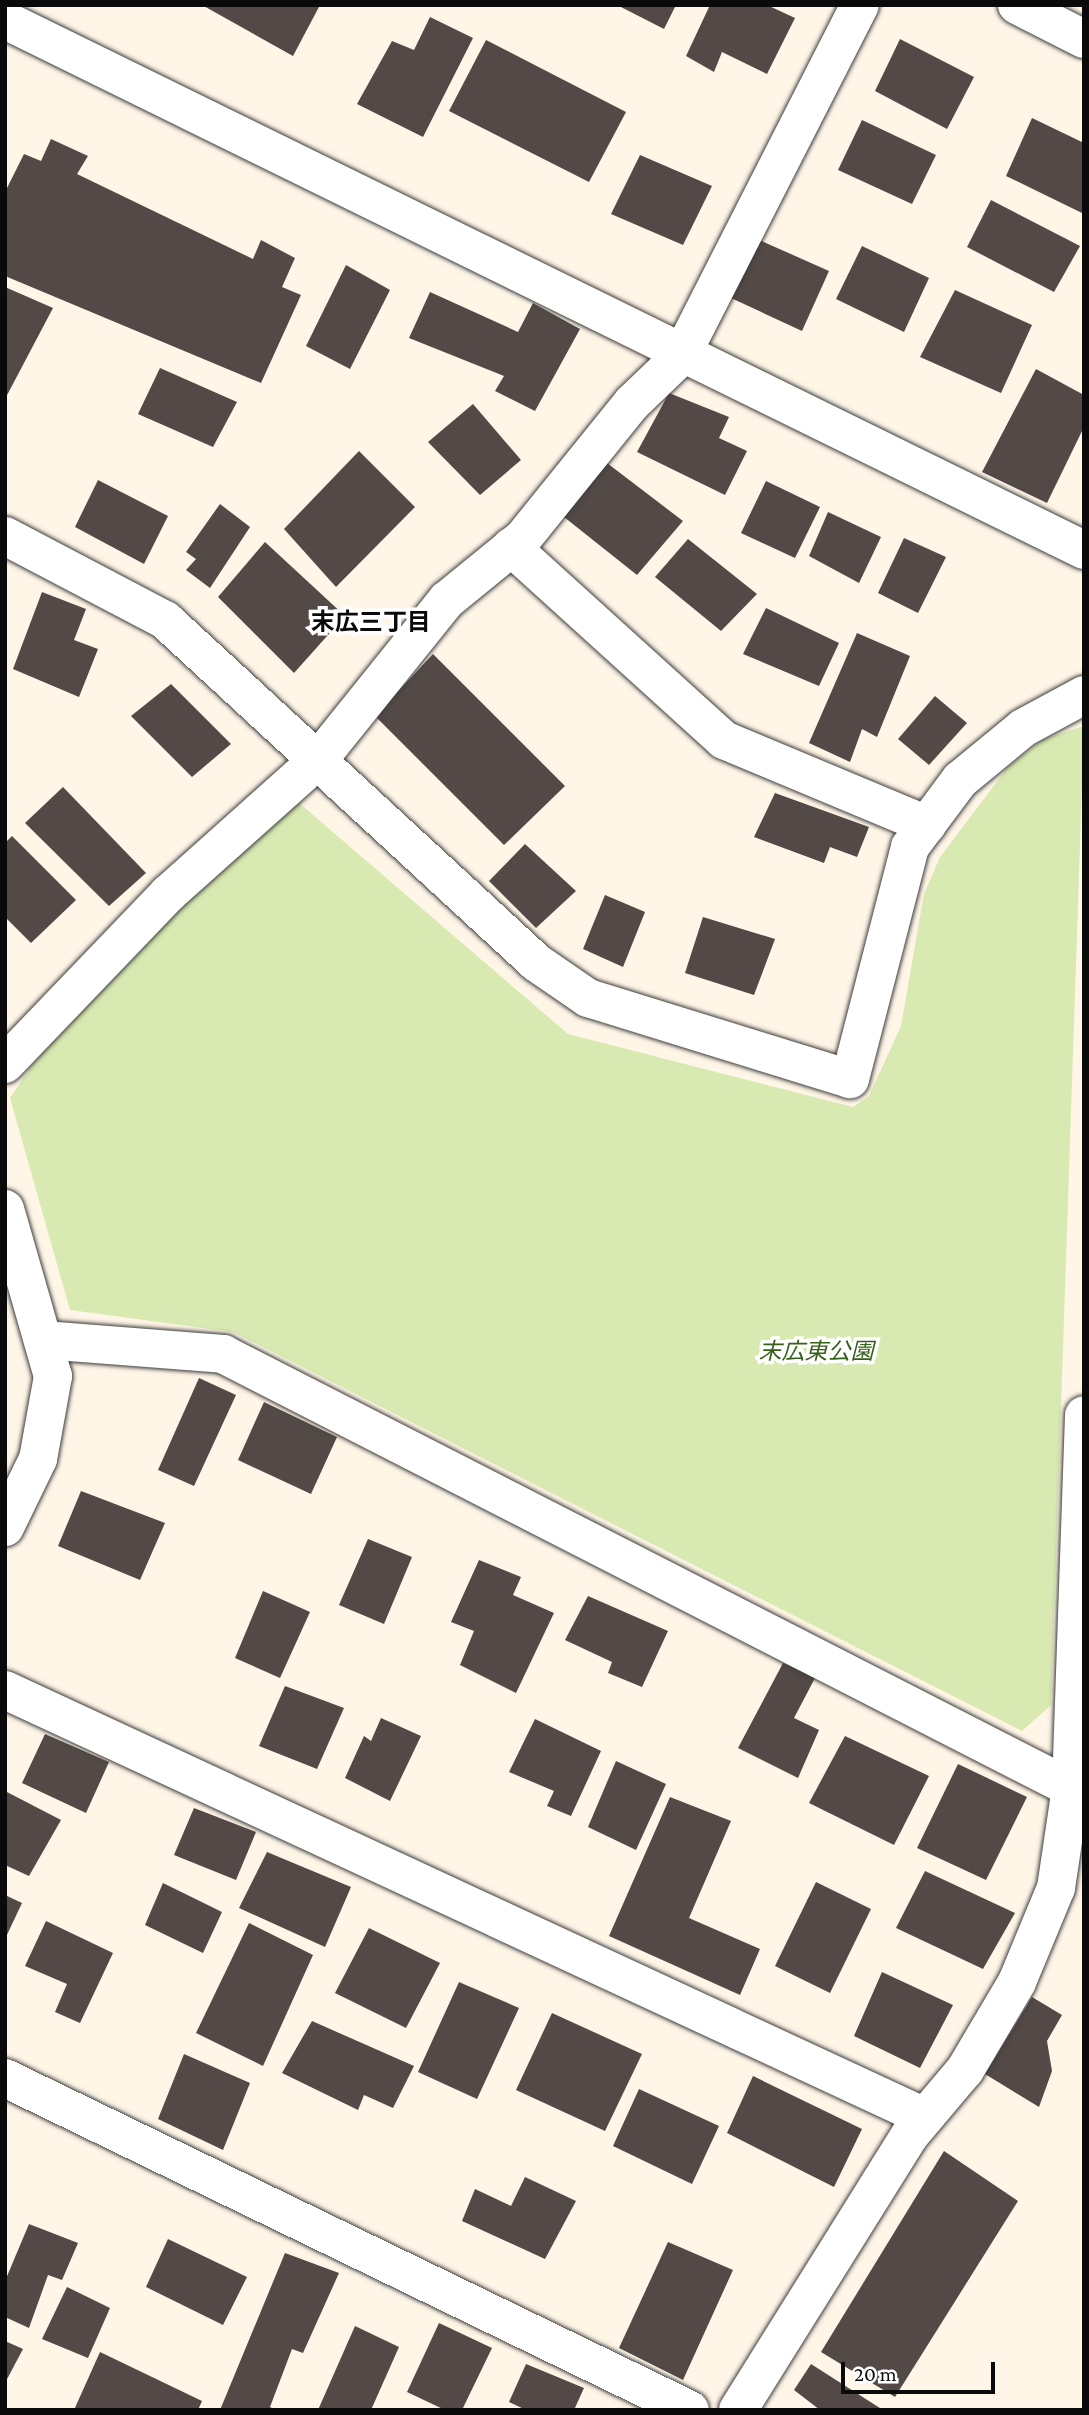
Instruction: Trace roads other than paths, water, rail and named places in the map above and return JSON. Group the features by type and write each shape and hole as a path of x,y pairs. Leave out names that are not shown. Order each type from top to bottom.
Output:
{"street":[{"path":"5,1064 168,894 319,760 447,600 511,547 632,403 681,356 860,5"},
{"path":"1017,5 1070,24"},
{"path":"5,20 681,356 1084,550"},
{"path":"5,536 165,620 537,963 588,998 850,1079 910,847 960,780 1023,728 1084,695"},
{"path":"511,547 724,740 927,825"},
{"path":"5,1209 53,1376 38,1459 5,1527"},
{"path":"43,1340 223,1354 1071,1788"},
{"path":"738,2410 925,2117 965,2070 1017,1982 1056,1888 1071,1788 1084,1415"},
{"path":"5,1690 925,2117"},
{"path":"5,2078 690,2410"}],"district":[{"name":"末広三丁目","path":"371,622"}],"park label":[{"name":"末広東公園","path":"816,1351"}]}
